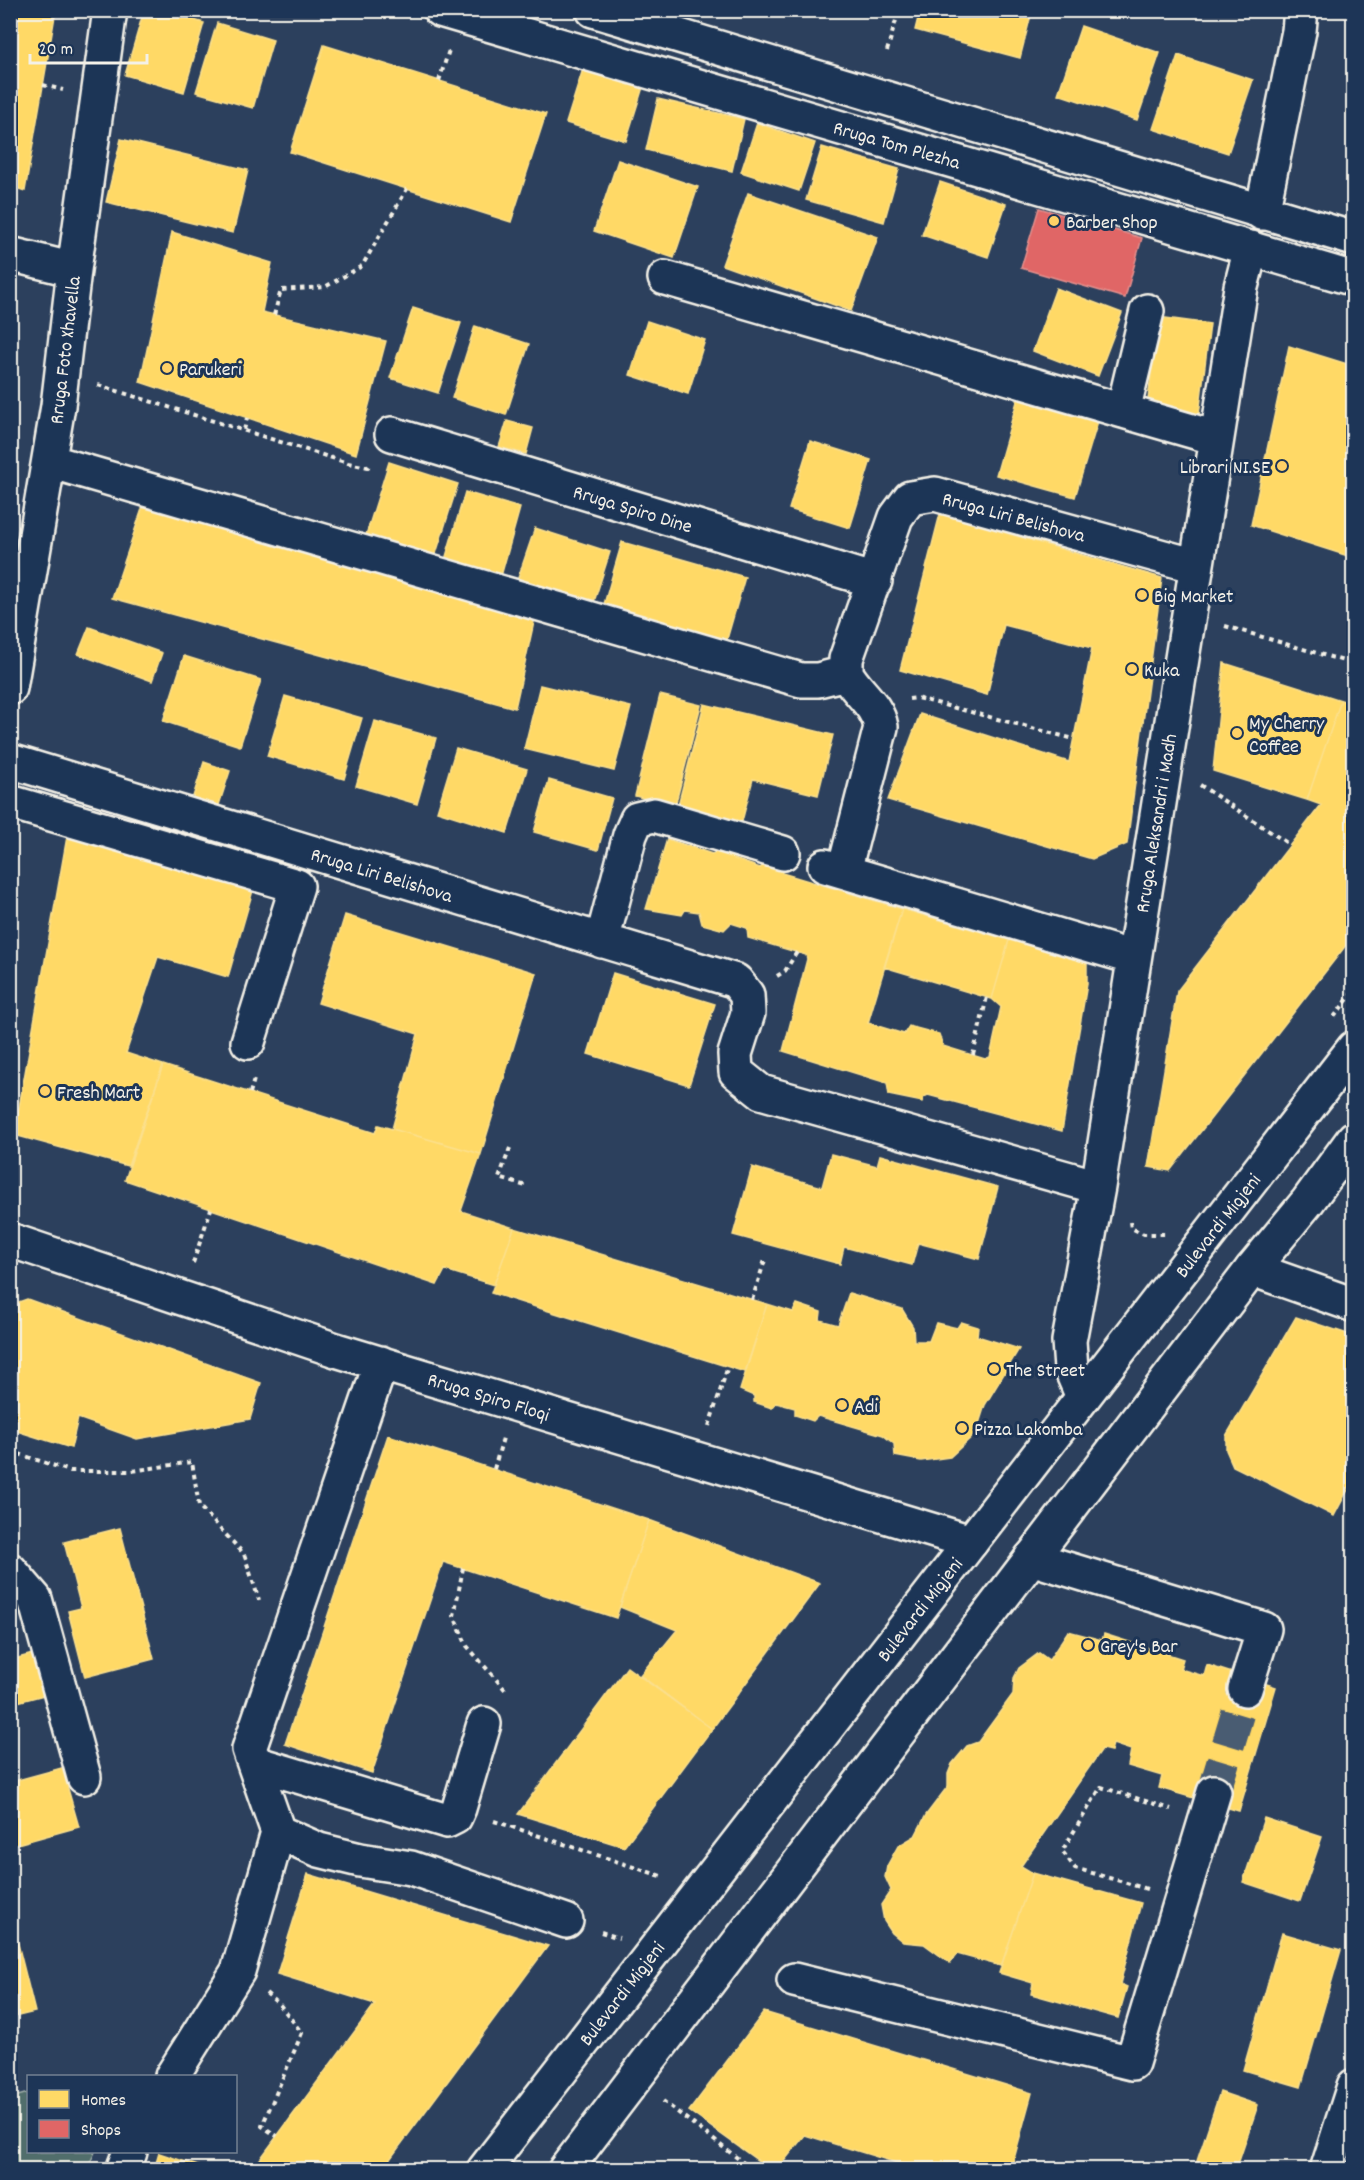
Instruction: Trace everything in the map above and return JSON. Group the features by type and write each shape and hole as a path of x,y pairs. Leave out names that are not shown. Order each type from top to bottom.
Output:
{"street":[{"name":"Rruga Foto Xhavella","path":"10,688 62,374 96,98 110,10"},
{"name":"Rruga Tom Plezha","path":"440,10 1353,279"},
{"name":"Rruga Tom Plezha","path":"593,10 1353,239"},
{"path":"1262,213 1299,31 1301,10"},
{"name":"Rruga Aleksandri i Madh","path":"1083,1397 1071,1368 1069,1341 1098,1187 1240,286 1262,213"},
{"path":"10,254 74,270"},
{"path":"665,278 1216,438"},
{"path":"1123,411 1147,311"},
{"name":"Rruga Spiro Dine","path":"392,434 875,581"},
{"path":"49,461 801,680 818,680 846,673 852,684 879,715 882,727 835,868 1134,958"},
{"name":"Rruga Liri Belishova","path":"846,673 846,659 896,518 910,498 935,494 1196,566"},
{"name":"Rruga Liri Belishova","path":"10,761 736,981 747,996 748,1013 735,1054 735,1072 761,1092 1098,1187"},
{"path":"10,802 297,886 253,1057"},
{"path":"602,941 630,835 638,819 654,815 783,853"},
{"name":"Bulevardi Migjeni","path":"484,2169 1353,1048"},
{"path":"565,2169 1252,1269 1308,1201 1353,1138"},
{"name":"Rruga Spiro Floqi","path":"10,1240 381,1363 971,1542"},
{"path":"1252,1269 1353,1305"},
{"path":"173,2075 238,1971 278,1832 249,1749 381,1363"},
{"path":"1031,1558 1264,1629 1245,1689"},
{"path":"10,1570 35,1599 84,1777"},
{"path":"251,1755 258,1764 447,1821 455,1818 459,1808 484,1724"},
{"path":"794,1980 1132,2063 1210,1806"},
{"path":"278,1832 319,1850 360,1860 411,1868 566,1921"},
{"path":"1327,2169 1353,2086"},
{"path":"123,2169 129,2153"}],"path":[{"path":"887,51 898,10"},
{"path":"43,85 54,88"},
{"path":"274,315 281,290 325,287 362,266 407,189"},
{"path":"62,374 348,463"},
{"path":"244,430 248,418"},
{"path":"1217,624 1353,664"},
{"path":"917,698 1074,739"},
{"path":"1193,781 1290,845"},
{"path":"1333,1018 1353,991"},
{"path":"973,1055 987,997"},
{"path":"250,1093 253,1057"},
{"path":"510,1148 500,1178 526,1186"},
{"path":"205,1229 211,1209"},
{"path":"1130,1219 1131,1228 1144,1234 1170,1234"},
{"path":"752,1300 765,1260"},
{"path":"699,1460 728,1366"},
{"path":"494,1469 504,1435"},
{"path":"10,1451 70,1471 132,1471 192,1461 199,1506 244,1554 262,1607"},
{"path":"463,1568 454,1616 467,1646 508,1693"},
{"path":"1182,1899 1075,1868 1062,1851 1101,1787 1210,1806"},
{"path":"498,1822 673,1880"},
{"path":"238,1971 280,2006 302,2033 262,2126 277,2136"},
{"path":"663,2100 753,2169"}],"green space":[{"path":"27,2093 27,2153 95,2153 87,2169 11,2169 11,2098"}],"building: Homes":[{"path":"10,10 56,10 25,191 10,186"},
{"path":"144,10 161,10 204,23 184,92 125,75"},
{"path":"920,10 1032,11 1020,58 915,30"},
{"path":"217,23 273,40 253,108 196,92"},
{"path":"1081,26 1160,53 1137,120 1058,94"},
{"path":"324,45 546,114 511,222 290,152"},
{"path":"1178,55 1253,80 1228,153 1153,129"},
{"path":"583,69 643,87 626,141 566,123"},
{"path":"1351,88 1354,88 1354,135 1350,134 1352,114 1347,112"},
{"path":"658,99 744,119 732,171 646,150"},
{"path":"757,123 815,143 799,191 741,172"},
{"path":"121,139 248,170 233,233 106,202"},
{"path":"822,147 899,169 884,222 806,200"},
{"path":"618,160 698,187 674,258 594,231"},
{"path":"940,182 1006,204 988,257 922,235"},
{"path":"748,193 878,237 851,311 722,265"},
{"path":"172,232 272,263 262,312 386,341 356,454 140,382"},
{"path":"1056,288 1122,313 1098,376 1033,351"},
{"path":"413,308 461,323 438,393 390,378"},
{"path":"1158,317 1210,324 1199,415 1147,408"},
{"path":"647,321 705,340 688,394 630,375"},
{"path":"475,326 529,344 506,415 452,398"},
{"path":"1289,346 1354,366 1354,558 1251,525"},
{"path":"1018,398 1098,421 1075,497 996,475"},
{"path":"507,421 533,428 526,454 499,447"},
{"path":"810,441 871,460 850,528 789,509"},
{"path":"389,462 458,484 434,560 365,538"},
{"path":"465,492 520,508 501,576 445,560"},
{"path":"145,500 536,613 515,708 112,598"},
{"path":"940,514 1162,578 1127,844 1092,859 888,800 920,714 1069,762 1092,648 1004,625 987,695 900,670"},
{"path":"535,528 610,552 593,605 517,581"},
{"path":"622,542 745,577 725,646 602,611"},
{"path":"89,627 162,653 152,681 78,654"},
{"path":"184,656 261,680 240,746 163,721"},
{"path":"1224,663 1341,700 1307,800 1213,771"},
{"path":"540,685 631,707 614,771 524,749"},
{"path":"660,695 701,705 675,806 635,796"},
{"path":"285,696 362,718 344,779 267,756"},
{"path":"1341,700 1354,704 1354,935 1170,1171 1148,1167 1177,991 1321,805 1307,800"},
{"path":"704,704 833,735 818,795 753,779 741,825 677,809"},
{"path":"375,721 436,738 417,804 356,786"},
{"path":"456,748 527,769 507,833 437,811"},
{"path":"204,762 230,771 217,811 191,803"},
{"path":"549,780 612,798 598,850 534,832"},
{"path":"68,831 254,887 228,977 158,957 126,1053 163,1065 128,1166 14,1135"},
{"path":"667,839 712,854 720,850 734,855 734,859 760,868 765,864 780,867 782,873 902,909 868,1023 904,1034 909,1026 939,1034 943,1046 985,1059 990,1057 1001,1007 992,999 1009,940 1087,963 1087,984 1062,1131 928,1095 922,1102 889,1095 887,1083 783,1051 807,959 806,955 748,938 747,928 731,923 724,930 702,924 699,912 685,910 682,915 646,909"},
{"path":"902,909 1009,940 992,999 884,967"},
{"path":"345,915 536,973 481,1154 392,1129 418,1034 318,1003"},
{"path":"613,973 715,1004 689,1085 588,1054"},
{"path":"163,1065 375,1133 378,1125 481,1154 461,1211 514,1228 494,1285 445,1270 437,1285 125,1180"},
{"path":"831,1154 877,1166 880,1155 998,1187 979,1259 918,1243 912,1265 844,1247 840,1264 733,1235 752,1167 822,1187"},
{"path":"514,1228 767,1304 745,1372 491,1293"},
{"path":"849,1293 902,1309 913,1327 914,1341 929,1341 936,1323 957,1328 961,1322 978,1327 977,1336 1019,1349 985,1405 976,1433 950,1457 921,1461 895,1456 894,1444 883,1435 818,1416 813,1421 795,1415 795,1408 776,1403 772,1408 754,1402 754,1396 740,1390 767,1304 793,1312 797,1304 821,1312 820,1320 838,1325"},
{"path":"27,1299 261,1383 250,1419 137,1439 78,1418 71,1448 10,1429 10,1305"},
{"path":"1296,1317 1354,1336 1354,1478 1334,1516 1233,1466 1226,1450 1226,1436"},
{"path":"388,1435 649,1520 616,1618 443,1562 372,1773 285,1744"},
{"path":"649,1520 820,1583 712,1729 640,1675 677,1630 620,1607"},
{"path":"120,1528 154,1659 85,1677 68,1611 81,1608 64,1542"},
{"path":"1068,1631 1102,1640 1104,1634 1183,1659 1180,1669 1204,1676 1207,1665 1276,1687 1239,1811 1159,1788 1162,1776 1128,1766 1131,1750 1113,1744 1111,1751 1102,1749 1021,1866 1033,1873 1001,1966 957,1954 950,1963 924,1944 903,1942 892,1933 884,1921 881,1905 891,1890 885,1877 887,1866 898,1846 915,1836 926,1815 948,1786 948,1774 952,1764 967,1746 978,1742 1013,1694 1014,1678 1019,1668 1039,1653 1049,1660"},
{"path":"33,1654 44,1695 10,1704 10,1660"},
{"path":"627,1667 712,1729 624,1847 518,1814"},
{"path":"62,1768 79,1827 10,1846 10,1782"},
{"path":"1264,1818 1322,1837 1300,1901 1243,1882"},
{"path":"1033,1873 1141,1903 1120,1984 1127,1987 1118,2018 1031,1994 1033,1983 999,1973"},
{"path":"308,1874 548,1946 382,2170 252,2170 375,2004 277,1974"},
{"path":"1354,1883 1354,1914 1346,1912"},
{"path":"10,1912 35,2012 10,2018"},
{"path":"1282,1933 1341,1950 1301,2087 1243,2070"},
{"path":"764,2012 1032,2093 1011,2170 920,2170 805,2135 777,2170 771,2170 689,2111"},
{"path":"1220,2092 1258,2105 1236,2170 1194,2170"},
{"path":"159,2153 210,2170 154,2170"}],"building: Shops":[{"path":"1039,208 1142,238 1125,298 1021,268"}],"tunnel":[{"path":"1214,1792 1245,1689"}],"place":[{"name":"Barber Shop","path":"1054,221"},
{"name":"Parukeri","path":"167,368"},
{"name":"Librari NI.SE","path":"1282,466"},
{"name":"Big Market","path":"1142,595"},
{"name":"Kuka","path":"1132,669"},
{"name":"My Cherry Coffee","path":"1237,733"},
{"name":"Fresh Mart","path":"45,1091"},
{"name":"The Street","path":"994,1369"},
{"name":"Adi","path":"842,1405"},
{"name":"Pizza Lakomba","path":"962,1428"},
{"name":"Grey's Bar","path":"1088,1645"}]}
